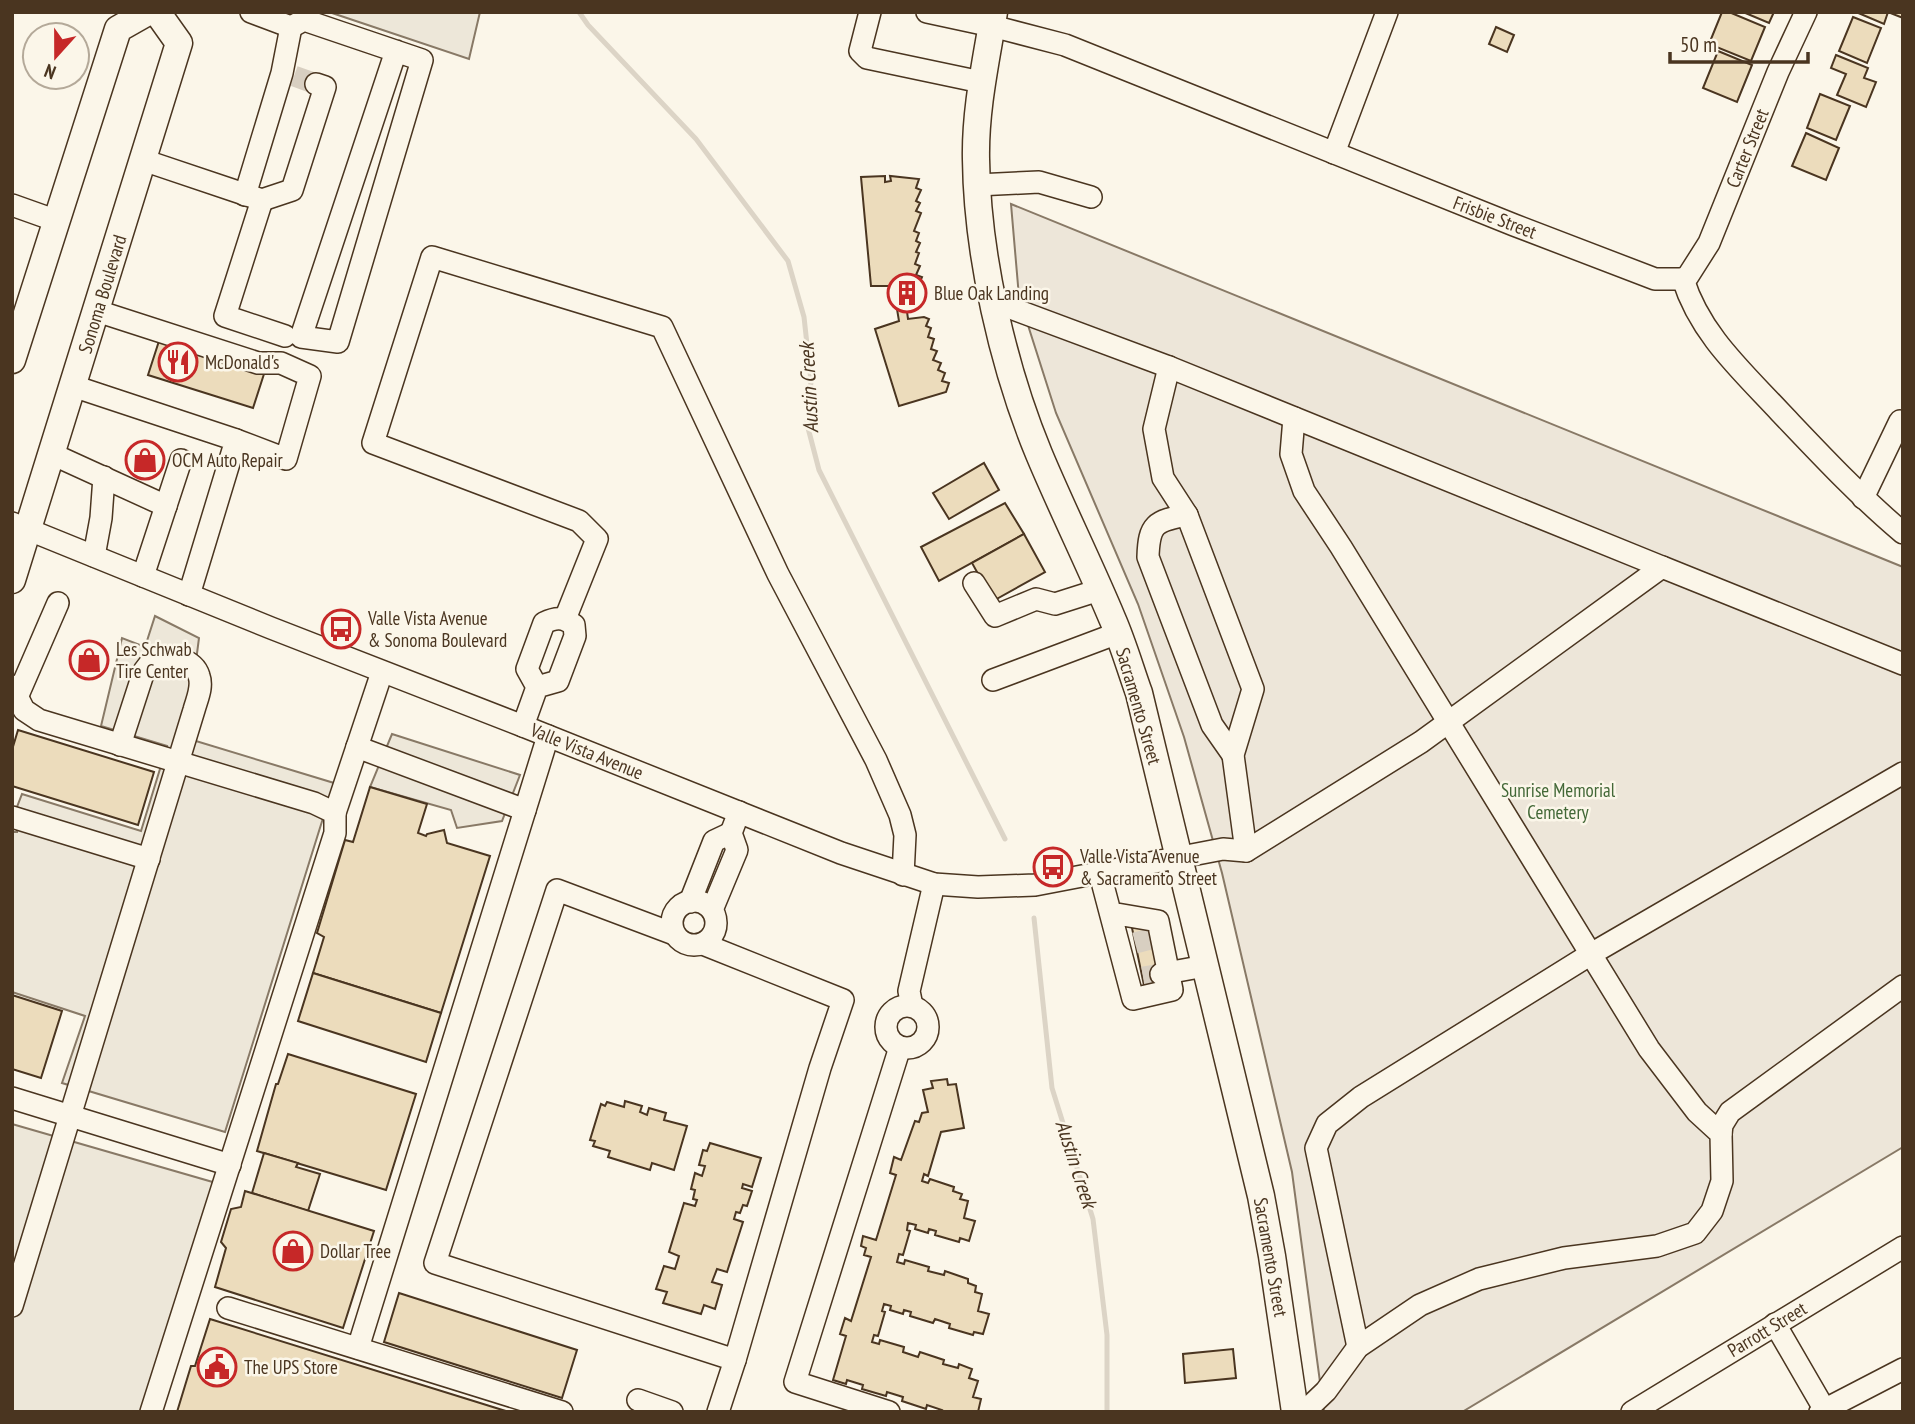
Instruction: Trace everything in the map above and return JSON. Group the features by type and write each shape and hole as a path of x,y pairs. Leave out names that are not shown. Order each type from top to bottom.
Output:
{"main road":[{"path":"12,360 118,29 148,12"},
{"name":"Sonoma Boulevard","path":"12,580 20,526 52,454 178,43 157,12"},
{"name":"Sacramento Street","path":"993,19 981,82 976,158 981,228 992,302 1038,452 1118,633 1139,693 1261,1196 1295,1412"}],"street":[{"path":"251,12 291,27 304,20 396,51 422,60 338,342 301,337 396,51"},
{"path":"870,12 860,51 867,58 981,82"},
{"name":"Frisbie Street","path":"927,12 993,19 1065,45 1655,279 1683,279"},
{"path":"1334,153 1387,12"},
{"name":"Carter Street","path":"1683,279 1688,276 1709,243 1805,12"},
{"path":"285,336 225,316 253,198 288,75 291,27"},
{"path":"143,160 253,198 292,190 325,87 316,84"},
{"path":"978,185 1040,183 1091,197"},
{"path":"12,205 57,221"},
{"path":"565,619 597,538 579,521 373,443 432,257 662,327 778,574 876,760 900,815 905,835 903,875"},
{"path":"1683,279 1689,299 1713,339 1843,480 1903,533"},
{"path":"992,302 1169,367 1903,664"},
{"path":"73,386 286,459 310,376 281,363 258,363 97,311"},
{"path":"1169,367 1154,429 1163,478 1187,515 1253,689 1233,755 1245,851 1421,742 1662,567"},
{"path":"1294,418 1291,454 1304,491 1649,1049 1697,1112 1721,1134"},
{"path":"1863,498 1900,421 1903,422"},
{"path":"189,595 236,440"},
{"path":"52,454 166,506"},
{"path":"143,576 181,460"},
{"path":"94,556 101,518 104,477"},
{"path":"1187,515 1160,520 1149,534 1148,557 1212,725 1233,755"},
{"name":"Valle Vista Avenue","path":"20,526 739,812 903,875 934,884 978,887 1035,885 1223,849 1245,851"},
{"path":"974,583 995,616 1036,599 1055,604 1099,590"},
{"path":"58,603 15,691 24,710 39,720 314,803 335,813"},
{"path":"523,726 537,687 527,669 544,623 554,618 565,619 574,625 575,636 558,681 537,687"},
{"path":"993,680 1118,633"},
{"path":"12,1306 17,1270 70,1114 200,687 199,674 191,666 174,656 154,658 144,671 120,745"},
{"path":"152,1412 335,833 335,813 382,672"},
{"path":"358,1348 548,736"},
{"path":"357,747 524,810"},
{"path":"1358,1348 1316,1148 1327,1124 1361,1097 1591,954 1903,773"},
{"path":"712,910 737,850 731,833 739,812"},
{"path":"12,817 149,859"},
{"path":"690,902 714,841 731,833"},
{"path":"1100,874 1111,913 1142,942 1150,976"},
{"path":"912,1006 909,991 934,884"},
{"path":"674,934 672,920 678,908 690,902 702,903 712,910 716,923 713,935 703,944 696,946 684,943 674,934 557,890 435,1263 735,1360"},
{"path":"1111,913 1158,921 1142,942"},
{"path":"1142,942 1194,927"},
{"path":"1142,942 1150,976"},
{"path":"703,944 843,1000 820,1068 718,1412"},
{"path":"1150,976 1205,967"},
{"path":"1304,1412 1326,1391 1358,1348 1420,1305 1479,1279 1564,1258 1657,1246 1695,1233 1712,1211 1722,1181 1722,1125 1730,1112 1903,986"},
{"path":"904,1005 912,1006 919,1008 928,1020 928,1034 918,1045 911,1048 900,1046 888,1036 886,1023 892,1011 904,1005"},
{"path":"889,1412 795,1382 900,1046"},
{"path":"12,1098 230,1165"},
{"name":"Parrott Street","path":"1632,1412 1903,1247"},
{"path":"228,1308 562,1412"},
{"path":"1775,1324 1823,1411 1903,1369"},
{"path":"638,1401 672,1412"}],"green space":[{"name":"Sunrise Memorial Cemetery","path":"1011,204 1903,567 1903,1147 1462,1412 1324,1412 1292,1172 1222,873 1184,737 1138,604 1056,413 1019,297"}],"shaded area":[{"path":"329,12 480,12 469,59"},
{"path":"155,616 199,638 186,738 334,783 225,1132 62,1083 85,1016 12,992 12,832 17,832 17,807 22,794 141,831 167,746 101,726 122,638 145,647"},
{"path":"392,734 520,775 502,821 457,828 451,810 370,787"},
{"path":"12,1124 223,1185 151,1412 12,1412"}],"building":[{"path":"1722,12 1729,12 1765,27 1751,61 1709,44"},
{"path":"1743,12 1774,12 1769,23"},
{"path":"1856,12 1888,12 1884,24"},
{"path":"1888,12 1903,12 1903,18"},
{"path":"1853,17 1881,28 1867,63 1839,51"},
{"path":"1496,27 1514,35 1507,52 1489,44"},
{"path":"1718,51 1752,65 1737,102 1703,88"},
{"path":"1836,55 1868,68 1864,78 1876,82 1866,107 1837,95 1846,74 1831,68"},
{"path":"1820,94 1850,106 1836,140 1807,128"},
{"path":"1806,133 1839,148 1826,180 1792,166"},
{"name":"Blue Oak Landing","path":"885,176 885,182 891,181 890,176 919,179 916,188 921,190 916,201 920,203 916,211 921,213 914,231 919,233 916,241 920,243 915,264 920,266 916,275 922,277 918,286 925,289 921,299 905,297 908,319 929,319 926,326 931,328 928,337 934,339 931,349 937,351 933,360 941,363 938,370 945,373 942,381 949,383 946,392 899,406 875,329 899,321 895,297 891,298 891,286 871,286 861,177"},
{"path":"159,341 264,374 253,408 148,375"},
{"path":"984,463 999,490 949,519 933,493"},
{"path":"1005,503 1024,534 939,581 921,547"},
{"path":"1024,534 1045,572 993,601 972,563"},
{"path":"18,730 154,772 138,825 12,786 12,750"},
{"path":"370,787 427,804 418,833 426,836 444,830 447,843 490,856 441,1013 313,973 324,937 317,933 345,840 353,842"},
{"path":"1150,923 1164,985 1145,990 1132,928"},
{"path":"313,973 441,1013 426,1062 298,1021"},
{"path":"12,995 62,1011 41,1078 12,1069"},
{"path":"288,1054 416,1094 386,1190 257,1151 276,1084"},
{"path":"947,1079 948,1085 956,1084 964,1128 941,1132 928,1176 924,1174 922,1181 928,1183 930,1179 954,1187 953,1191 962,1194 960,1199 968,1201 964,1218 975,1221 969,1241 960,1238 959,1242 935,1235 936,1231 929,1229 928,1233 915,1229 916,1225 908,1223 907,1230 910,1231 903,1255 899,1254 897,1262 904,1264 905,1260 929,1267 928,1271 944,1275 945,1271 968,1279 968,1283 976,1286 975,1292 982,1294 978,1311 989,1314 983,1334 974,1332 973,1335 949,1328 950,1324 935,1319 933,1323 910,1316 911,1312 904,1310 903,1314 890,1310 891,1306 884,1304 882,1311 885,1312 878,1336 874,1335 872,1342 879,1344 880,1340 904,1347 903,1352 918,1357 920,1352 944,1360 943,1364 958,1368 959,1364 972,1369 969,1378 978,1381 973,1397 981,1399 978,1412 941,1412 942,1410 927,1405 926,1409 902,1401 903,1397 887,1392 886,1396 862,1389 863,1385 847,1380 846,1384 833,1380 846,1336 840,1334 845,1318 851,1321 871,1257 864,1255 866,1248 861,1246 863,1236 876,1240 896,1175 890,1173 894,1157 901,1160 915,1121 919,1122 922,1113 928,1112 923,1090 933,1088 931,1081"},
{"path":"625,1101 642,1106 640,1112 647,1115 649,1108 666,1113 664,1120 687,1126 674,1170 652,1163 650,1170 608,1157 610,1151 593,1146 595,1141 590,1140 601,1104 605,1106 607,1102 624,1107"},
{"path":"710,1143 761,1158 752,1187 743,1184 742,1188 752,1191 747,1206 743,1205 740,1213 736,1212 734,1219 743,1222 727,1272 717,1269 712,1282 722,1285 715,1309 704,1305 701,1314 663,1303 667,1292 656,1289 664,1266 675,1269 679,1256 669,1252 684,1203 695,1206 695,1190 691,1189 695,1173 702,1176 705,1166 699,1165 703,1150 707,1151"},
{"path":"264,1153 298,1163 296,1167 320,1174 308,1211 252,1193"},
{"path":"245,1191 374,1231 343,1328 215,1287 226,1248 221,1242 231,1209 241,1207"},
{"path":"399,1293 577,1350 562,1398 384,1342"},
{"path":"210,1319 509,1412 177,1412 191,1366 195,1366"},
{"path":"1233,1349 1236,1378 1185,1383 1183,1354"}],"waterway":[{"name":"Austin Creek","path":"579,12 588,25 696,139 788,261 804,317 811,381 807,424 819,470 1005,839"},
{"name":"Austin Creek","path":"1034,918 1052,1088 1093,1219 1107,1335 1107,1412"}],"tunnel":[{"path":"294,76 316,84"},
{"path":"1135,943 1154,938"},
{"path":"1143,977 1161,974"}],"place":[{"name":"Blue Oak Landing","path":"907,293"},
{"name":"McDonald's","path":"178,362"},
{"name":"OCM Auto Repair","path":"145,460"},
{"name":"Valle Vista Avenue & Sonoma Boulevard","path":"341,629"},
{"name":"Les Schwab Tire Center","path":"89,660"},
{"name":"Valle Vista Avenue & Sacramento Street","path":"1053,867"},
{"name":"Dollar Tree","path":"293,1251"},
{"name":"The UPS Store","path":"217,1367"}]}
